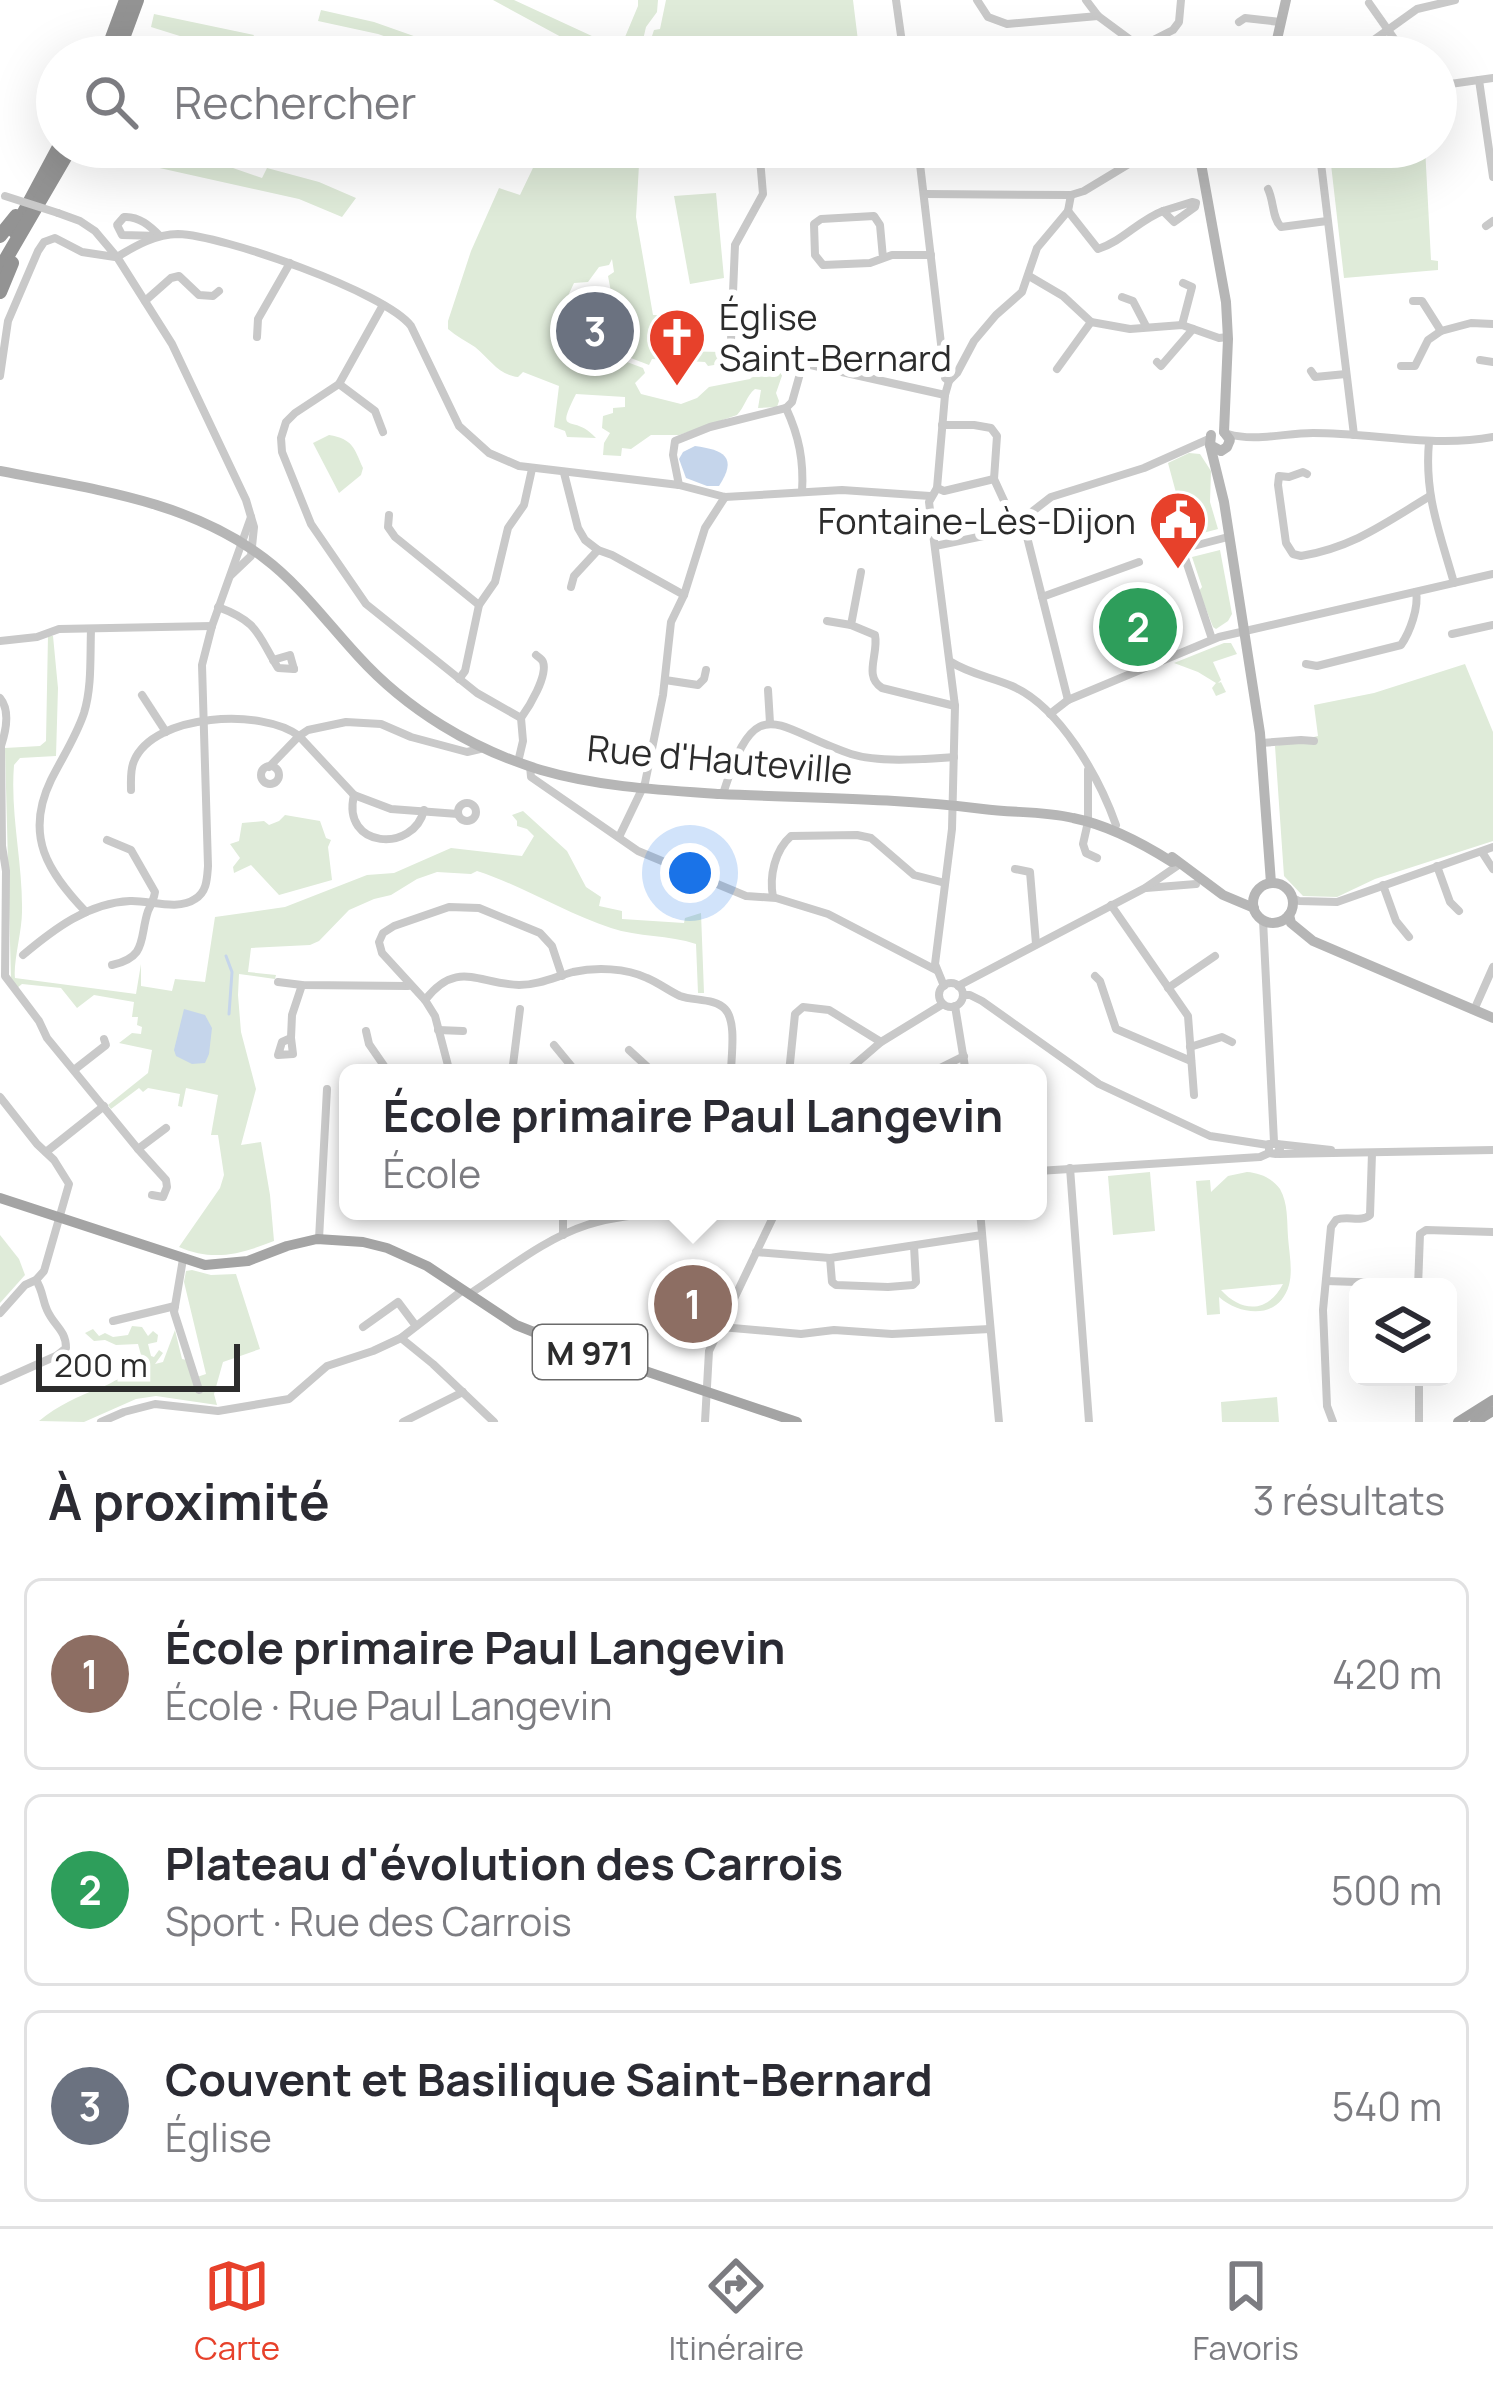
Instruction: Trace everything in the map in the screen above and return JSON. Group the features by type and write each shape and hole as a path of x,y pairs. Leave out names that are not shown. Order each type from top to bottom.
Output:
{"highway":[{"path":"113,36 126,0"},
{"path":"124,36 137,0"},
{"path":"0,256 47,168"},
{"path":"0,269 59,168"},
{"path":"0,236 33,193"},
{"path":"0,292 32,218"}],"main road":[{"name":"M 971","path":"0,1198 205,1265 233,1264 320,1239 387,1248 467,1291 516,1325 796,1422"},
{"path":"1460,1421 1480,1421 1493,1405"},
{"path":"1460,1421 1493,1405"}],"street":[{"path":"896,0 901,36"},
{"path":"977,0 988,17 1007,24 1098,16"},
{"path":"1086,0 1098,16 1125,36"},
{"path":"1163,36 1179,22 1181,0"},
{"path":"1277,36 1286,0"},
{"path":"1379,36 1417,9 1455,0"},
{"path":"1369,3 1391,36"},
{"path":"1239,22 1245,18 1280,22"},
{"path":"1457,83 1493,78"},
{"path":"1479,80 1493,177"},
{"path":"761,168 763,194 735,245 730,364 788,360 945,395"},
{"path":"921,168 945,378 950,381"},
{"path":"924,194 1071,195 1122,168"},
{"path":"1200,168 1202,202 1226,302 1228,337 1223,407 1210,429 1219,440 1218,476 1261,743 1271,883"},
{"path":"1322,168 1354,435"},
{"path":"1268,189 1281,227 1328,221"},
{"path":"944,986 935,964 953,806 955,706 933,492 945,395 986,326 1022,292 1037,248 1068,211 1071,195"},
{"path":"2,196 80,221 116,256 172,344 251,517 247,546 218,607 202,665 206,886 186,903 117,903 86,912 61,925 23,956"},
{"path":"1068,211 1098,249 1115,243 1154,214 1163,211 1174,222 1202,202"},
{"path":"884,258 874,216 821,219 814,224 815,255 823,265 931,255"},
{"path":"160,236 133,217 124,217 117,225 125,236 149,234 160,236 194,236 290,263 402,315 464,431 489,453 532,470 679,485 725,497 802,491 933,492 994,478"},
{"path":"0,376 8,321 44,242 56,238 82,252 116,256 160,236"},
{"path":"257,337 258,319 290,263"},
{"path":"145,301 179,276 199,295 213,296 219,290"},
{"path":"1029,277 1063,296 1091,322 1113,328 1182,325 1228,337"},
{"path":"1182,325 1192,287 1183,283"},
{"path":"1121,297 1133,301 1146,326"},
{"path":"1413,301 1422,301 1441,331"},
{"path":"383,305 339,384 295,413 282,430 282,452 315,531 366,604 459,679 521,718"},
{"path":"1057,369 1091,322"},
{"path":"1401,366 1415,366 1428,340 1441,331 1471,323 1493,324"},
{"path":"1157,362 1161,366 1193,329"},
{"path":"1480,360 1493,362"},
{"path":"679,485 675,441 786,408 803,363"},
{"path":"1311,371 1315,377 1346,374"},
{"path":"339,384 375,411 383,432"},
{"path":"786,408 803,464 802,491"},
{"path":"942,424 974,424 991,428 997,436 994,478 1020,527 1068,700"},
{"path":"935,546 1020,527 1054,496 1219,440 1313,433 1462,443 1493,437"},
{"path":"1429,442 1426,475 1454,583"},
{"path":"459,679 479,604 495,582 508,528 524,505 532,470"},
{"name":"Rue d'Hauteville","path":"0,471 149,501 212,526 268,560 382,680 413,706 462,738 524,764 603,784 643,788 1088,818"},
{"path":"564,473 579,531 598,550 684,595"},
{"path":"1307,475 1280,476 1278,485 1286,543 1300,556 1355,542 1430,496"},
{"path":"619,837 643,788 669,630 705,528 725,497"},
{"path":"389,514 388,527 395,537 479,604"},
{"path":"1212,639 1182,549 1228,537"},
{"path":"571,587 574,576 598,550"},
{"path":"1042,597 1139,562"},
{"path":"851,626 861,572"},
{"path":"1050,714 1068,700 1212,639 1493,574"},
{"path":"1306,664 1317,666 1401,645 1418,600 1416,592"},
{"path":"218,607 249,620 273,661"},
{"path":"826,622 875,635 871,676 878,686 955,706"},
{"path":"1452,634 1493,625"},
{"path":"0,641 50,631 212,626"},
{"path":"86,912 51,871 40,819 49,783 86,707 91,630"},
{"path":"536,655 543,662 538,689 521,718 524,764 531,777 638,851 746,896 773,897 848,922 937,971"},
{"path":"951,662 1016,688 1050,714 1068,734 1115,825"},
{"path":"664,680 698,686 706,670"},
{"path":"768,690 770,723"},
{"path":"142,695 166,732"},
{"path":"0,698 5,706 1,792 7,871 2,976 47,1038 166,1180 163,1197 152,1195"},
{"path":"131,790 136,756 166,732 202,722 257,719 288,728 354,795 384,807 458,814"},
{"path":"269,767 298,736 346,722 364,722 467,752 484,748"},
{"path":"723,794 747,737 770,723 786,725 857,755 953,757"},
{"path":"1261,743 1315,741"},
{"path":"1088,769 1084,848 1096,858"},
{"path":"354,795 351,812 355,823 380,839 408,833 421,821 424,810"},
{"path":"1088,818 1115,825 1222,895 1254,908 1263,920 1273,1148"},
{"path":"1088,818 1194,870 1234,896 1244,897 1271,883 1285,886 1299,901 1337,902 1493,848"},
{"path":"773,897 770,881 785,839 791,836 871,838 914,875 945,883"},
{"path":"107,840 134,854 154,889 139,950 112,965"},
{"path":"1482,852 1493,869"},
{"path":"960,990 1181,865"},
{"path":"1437,866 1450,902 1459,911"},
{"path":"1015,869 1030,872 1036,944"},
{"path":"1144,888 1196,884"},
{"path":"1383,885 1396,921 1409,937"},
{"path":"1254,908 1257,891"},
{"path":"1293,898 1291,922 1313,941 1493,1018"},
{"path":"1111,905 1188,1016 1194,1095"},
{"path":"448,1064 425,1000 382,953 383,933 463,906 498,914 540,933 552,946 562,976"},
{"path":"1263,920 1277,922 1289,915"},
{"path":"1168,988 1215,956"},
{"path":"1474,1010 1493,968"},
{"path":"425,1000 452,976 516,985 580,970 628,971 681,996 718,1004 729,1016 731,1064"},
{"path":"1095,976 1116,1029 1191,1061"},
{"path":"278,982 410,986"},
{"path":"943,1004 939,994 951,983 1099,1084 1210,1136 1273,1148 1350,1153 1493,1150"},
{"path":"291,1038 290,1022 302,985"},
{"path":"855,1064 943,1004 961,1002 960,990"},
{"path":"955,1006 965,1064"},
{"path":"790,1064 795,1014 803,1007 830,1010 881,1042"},
{"path":"513,1064 520,1009"},
{"path":"439,1030 463,1031"},
{"path":"366,1031 383,1064"},
{"path":"1190,1047 1222,1037 1232,1042"},
{"path":"74,1070 106,1045 104,1039"},
{"path":"554,1045 570,1064"},
{"path":"629,1051 644,1064"},
{"path":"948,1064 964,1056"},
{"path":"320,1239 328,1089"},
{"path":"0,1097 69,1181 44,1271 0,1313"},
{"path":"46,1152 104,1106"},
{"path":"138,1149 166,1128"},
{"path":"1047,1170 1231,1160 1260,1157 1273,1148"},
{"path":"1333,1422 1327,1406 1323,1310 1333,1223 1341,1218 1364,1220 1372,1212 1372,1153"},
{"path":"1070,1168 1089,1422"},
{"path":"563,1220 563,1235"},
{"path":"101,1422 155,1404 218,1411 290,1399 327,1366 401,1338 467,1291 563,1235 611,1220"},
{"path":"705,1422 709,1351 770,1220"},
{"path":"981,1220 999,1422"},
{"path":"1418,1278 1418,1239 1426,1230 1493,1232"},
{"path":"756,1252 830,1258 982,1234"},
{"path":"830,1258 836,1286 913,1285 914,1246"},
{"path":"183,1258 174,1312 199,1390"},
{"path":"0,1381 66,1348 66,1337 49,1315 36,1280"},
{"path":"1326,1281 1349,1282"},
{"path":"363,1327 398,1302 416,1326"},
{"path":"113,1321 175,1306"},
{"path":"721,1327 801,1334 990,1329"},
{"path":"401,1338 494,1422"},
{"path":"1419,1386 1419,1422"},
{"path":"404,1422 463,1392"}],"green space":[{"path":"493,0 514,0 592,36 559,36"},
{"path":"638,0 658,0 657,12 644,36 625,36"},
{"path":"666,0 853,0 857,36 652,36 660,29"},
{"path":"321,10 414,36 384,36 318,21"},
{"path":"154,14 254,35 180,36 151,27"},
{"path":"160,168 233,168 262,178 267,168 356,198 342,217 299,199"},
{"path":"533,168 639,168 636,217 653,315 659,315 673,351 722,352 720,364 652,359 649,365 623,355 608,276 614,272 612,259 588,282 574,283 560,313 578,331 589,371 604,370 605,374 627,362 643,368 645,373 635,383 641,394 681,404 709,387 750,379 751,367 778,363 785,367 776,393 777,407 758,408 761,390 755,389 737,415 679,435 651,435 631,449 622,448 621,456 603,455 610,433 602,428 603,416 613,413 613,408 625,407 625,397 576,394 567,420 596,438 567,437 554,427 559,386 523,372 518,377 505,373 448,329 471,251 499,188 520,195"},
{"path":"1331,168 1426,168 1431,260 1438,261 1438,270 1344,278"},
{"path":"716,193 724,278 690,284 674,196"},
{"path":"329,435 352,446 363,468 339,493 313,443"},
{"path":"1189,453 1200,454 1211,471 1210,502 1218,529 1188,537 1168,463"},
{"path":"1220,550 1232,614 1216,629 1199,591 1202,587 1192,557"},
{"path":"1158,595 1175,641 1120,664 1102,615"},
{"path":"48,635 53,636 58,688 56,756 20,758 14,765 22,912 15,978 136,994 141,964 141,986 172,991 175,979 205,982 215,917 285,907 367,875 394,873 451,848 522,856 534,836 517,826 512,815 523,811 567,851 586,887 601,897 599,906 622,911 622,919 684,923 685,918 701,913 704,993 698,993 696,944 611,928 477,871 437,872 417,879 391,895 349,910 310,945 251,948 248,972 276,975 275,979 239,974 241,1032 256,1089 241,1145 261,1142 274,1241 227,1254 179,1247 224,1175 218,1135 211,1135 218,1095 186,1088 182,1107 178,1106 180,1094 139,1088 111,1109 108,1105 148,1073 152,1050 119,1043 132,1033 141,1034 138,1017 132,1017 134,1002 94,995 77,1008 61,988 22,984 17,988 11,980 5,748 40,746 46,741"},
{"path":"1231,643 1237,654 1213,662 1221,680 1218,683 1226,692 1216,696 1212,688 1216,683 1174,663"},
{"path":"1465,664 1493,732 1493,841 1375,879 1337,897 1303,896 1284,876 1275,746 1318,736 1314,705 1374,693"},
{"path":"285,815 320,821 331,840 332,880 279,895 251,865 234,873 240,858 230,844 239,841 242,823 264,821 269,825"},
{"path":"1150,1172 1155,1231 1113,1235 1108,1176"},
{"path":"1257,1174 1280,1189 1287,1212 1290,1279 1284,1296 1268,1309 1248,1311 1219,1297 1220,1314 1207,1315 1196,1181 1210,1180 1211,1192 1228,1176","holes":["1283,1284 1262,1305 1246,1306 1221,1290"]},
{"path":"0,1235 25,1275 0,1303"},
{"path":"186,1271 236,1274 260,1349 223,1362 214,1394 217,1405 156,1396 136,1399 84,1422 39,1421 75,1398 136,1374 143,1362 138,1344 94,1341 85,1333 93,1329 99,1336 113,1337 128,1335 132,1326 142,1327 148,1336 153,1331 158,1335 157,1342 148,1344 151,1356 159,1350 163,1353 155,1364 163,1362 175,1330 182,1359 197,1377 206,1374 184,1282"},
{"path":"1277,1397 1279,1422 1222,1422 1221,1402"}],"water":[{"path":"695,446 725,457 727,468 719,486 686,478 679,459"},
{"path":"184,1009 205,1015 212,1028 205,1063 192,1064 176,1056"}],"waterway":[{"path":"226,956 232,972 229,1014"}],"place":[{"name":"Couvent et Basilique Saint-Bernard","path":"595,331"},
{"name":"Église Saint-Bernard","path":"677,388"},
{"name":"Fontaine-Lès-Dijon","path":"1178,571"},
{"name":"Plateau d'évolution des Carrois","path":"1138,627"},
{"name":"École primaire Paul Langevin","path":"693,1304"}]}
